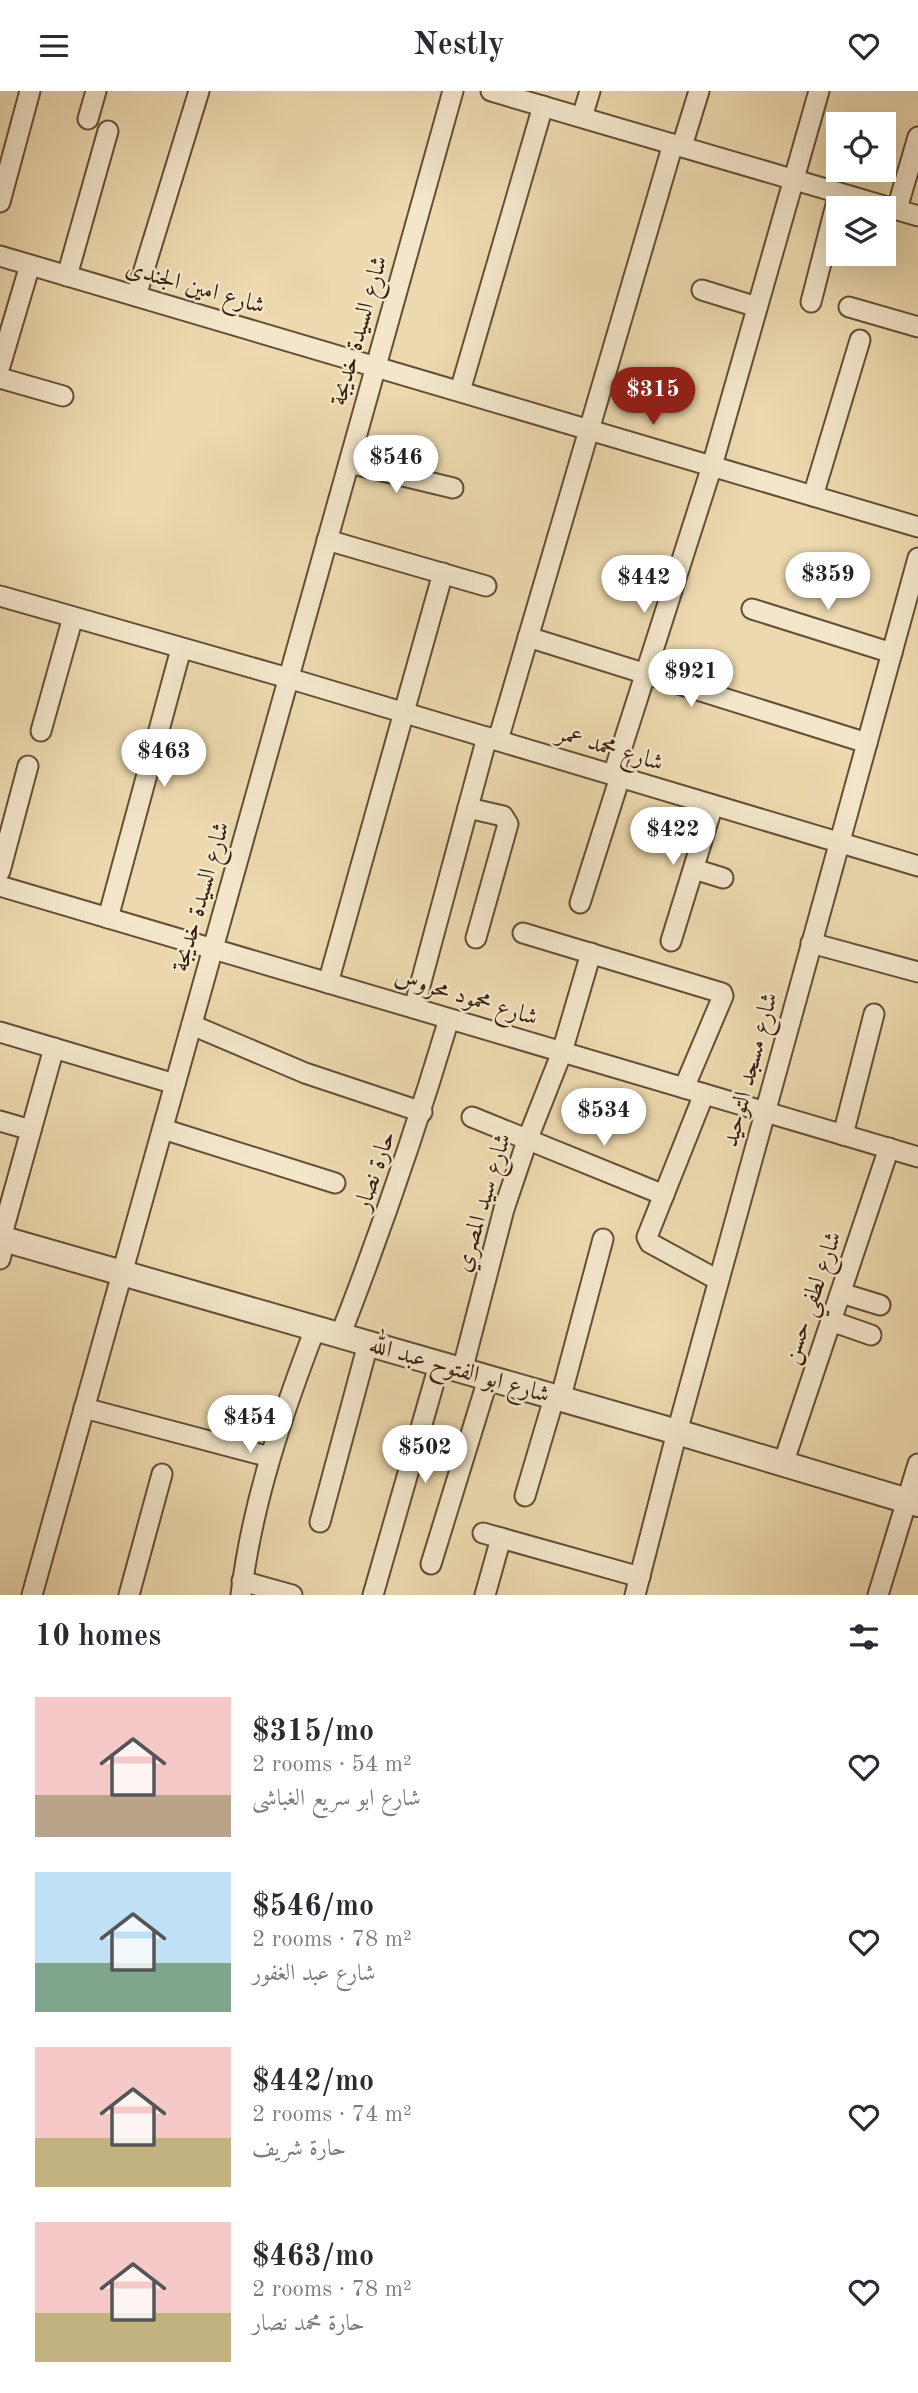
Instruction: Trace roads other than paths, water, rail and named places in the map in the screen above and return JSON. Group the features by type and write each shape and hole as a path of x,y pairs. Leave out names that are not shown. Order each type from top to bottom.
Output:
{"street":[{"path":"0,202 30,91"},
{"path":"88,119 96,91"},
{"path":"136,296 200,91"},
{"name":"شارع السيدة خديجة","path":"32,1595 453,91"},
{"path":"491,91 918,216"},
{"path":"582,117 590,91"},
{"path":"414,1008 468,808 528,636 588,429 678,145 699,91"},
{"path":"580,903 646,674 712,466 818,91"},
{"path":"460,391 543,106"},
{"path":"67,276 108,131"},
{"path":"897,209 918,137"},
{"path":"811,302 839,193"},
{"name":"شارع امين الجندى","path":"0,256 918,527"},
{"path":"0,366 30,265"},
{"path":"702,290 757,307"},
{"path":"849,307 918,327"},
{"path":"813,496 860,340"},
{"path":"0,378 63,396"},
{"path":"349,463 453,488"},
{"path":"327,540 486,586"},
{"name":"شارع مسجد التوحيد","path":"638,1586 718,1280 918,558"},
{"path":"328,983 443,573"},
{"name":"شارع محمد عمر","path":"0,596 288,678 918,866"},
{"path":"752,609 892,653"},
{"path":"41,731 73,617"},
{"path":"528,636 867,743"},
{"path":"108,918 181,649"},
{"path":"0,871 28,766"},
{"path":"671,941 713,805"},
{"path":"468,808 503,817 508,824 476,938"},
{"path":"694,869 723,878"},
{"name":"شارع محمود محروس","path":"0,886 918,1157"},
{"path":"523,933 722,993 684,1088"},
{"path":"811,943 918,972"},
{"name":"شارع سيد المصري","path":"373,1595 528,1139 562,1052 591,953"},
{"path":"843,1135 874,1013"},
{"name":"حارة نصار","path":"340,1336 383,1225 422,1112 450,1019"},
{"path":"191,1025 305,1073 422,1112"},
{"path":"0,1032 175,1084"},
{"path":"2,1243 54,1048"},
{"path":"704,1094 647,1237 650,1243 718,1280"},
{"path":"472,1117 664,1195"},
{"path":"0,1121 31,1130"},
{"path":"163,1129 335,1183"},
{"name":"شارع لطفي حسن","path":"783,1464 889,1148"},
{"path":"525,1496 557,1399 603,1240"},
{"name":"شارع ابو الفتوح عبد الله","path":"2,1243 122,1273 912,1502"},
{"path":"841,1293 880,1305"},
{"path":"831,1321 871,1335"},
{"path":"292,1595 242,1588 254,1519 270,1457 315,1329"},
{"path":"320,1522 368,1344"},
{"path":"431,1564 488,1379"},
{"path":"84,1408 270,1457"},
{"path":"878,1595 912,1502 918,1464"},
{"path":"129,1595 162,1474"},
{"path":"485,1595 492,1536 638,1586"}]}
